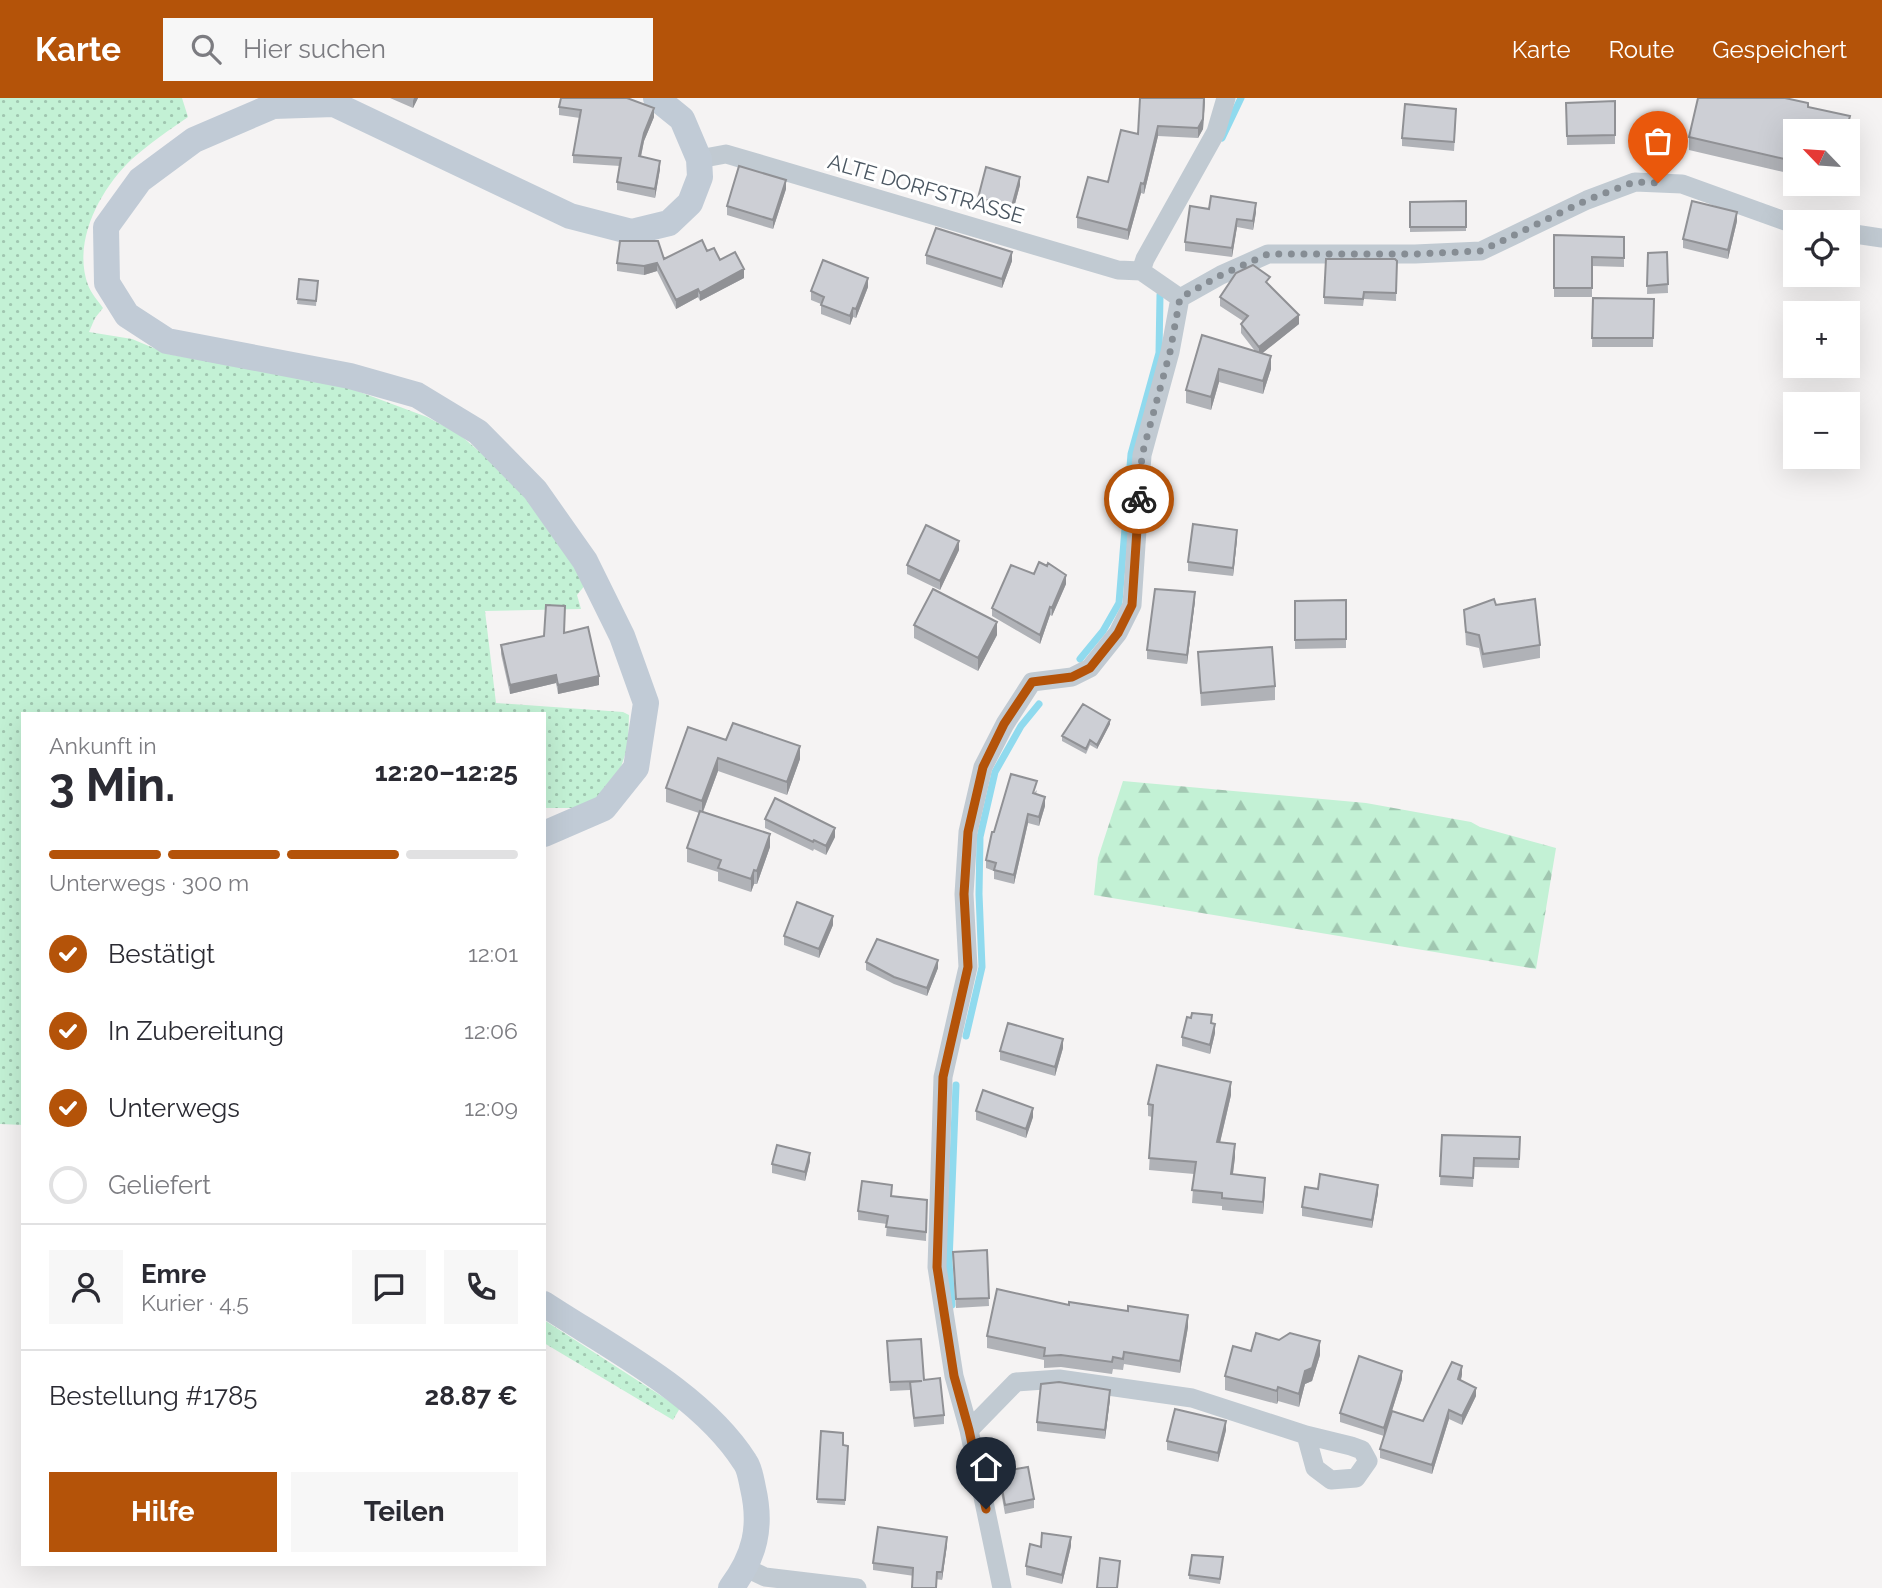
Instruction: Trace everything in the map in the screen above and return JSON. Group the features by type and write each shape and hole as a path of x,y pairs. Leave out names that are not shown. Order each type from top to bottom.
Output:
{"main road":[{"path":"546,833 604,808 636,768 646,704 622,636 584,561 535,490 478,432 417,395 350,376 167,341 127,315 107,283 106,227 139,180 194,140 273,106 334,104 570,216 632,232 669,223 690,203 700,177 699,159 682,119 656,98"},
{"path":"546,1305 680,1393 720,1428 747,1465 758,1508 754,1547 739,1578"}],"street":[{"path":"1141,271 1145,259 1216,132 1226,98"},
{"name":"ALTE DORFSTRASSE","path":"699,159 726,154 1118,270 1141,271 1180,298"},
{"path":"1002,1588 969,1430 954,1376 937,1267 943,1077 968,967 964,894 968,832 983,767 1004,724 1032,682 1072,677 1090,668 1118,633 1132,605 1142,455 1170,352 1180,298 1221,275 1268,254 1481,251 1587,200 1634,182 1682,184 1783,220"},
{"path":"1860,235 1882,238"},
{"path":"969,1430 1016,1382 1059,1379 1192,1398 1306,1435"},
{"path":"739,1578 765,1577 857,1588"}],"green space":[{"path":"0,98 182,98 188,117 120,171 109,185 92,217 86,234 84,268 89,288 103,308 89,332 132,339 168,354 341,385 427,417 459,434 496,466 531,503 586,584 577,595 581,609 485,611 496,703 623,712 629,715 628,746 621,767 597,799 576,808 546,808 546,712 21,712 21,1125 0,1124"},
{"path":"1123,781 1366,803 1471,822 1480,827 1556,848 1536,969 1094,895 1098,858"},
{"path":"546,1321 680,1408 673,1420 546,1344"}],"building":[{"path":"561,98 627,98 654,108 639,156 660,161 655,189 617,182 621,158 573,155 581,110 559,107"},
{"path":"1140,98 1204,98 1203,119 1198,128 1158,126 1144,184 1141,183 1128,230 1077,217 1088,177 1108,182 1121,130 1138,134"},
{"path":"1698,98 1785,98 1808,103 1808,107 1850,116 1849,119 1783,119 1783,159 1689,137"},
{"path":"1615,101 1615,135 1567,136 1566,103"},
{"path":"1405,104 1456,109 1454,142 1402,138"},
{"path":"739,166 786,180 773,220 727,206"},
{"path":"986,167 1020,177 1012,206 978,198"},
{"path":"1211,196 1256,203 1253,221 1237,219 1232,248 1185,242 1190,206 1209,209"},
{"path":"1466,201 1466,227 1410,227 1410,202"},
{"path":"1692,201 1737,212 1728,250 1683,239"},
{"path":"936,228 1012,252 1002,279 926,255"},
{"path":"1554,235 1624,237 1624,258 1592,257 1592,288 1554,288"},
{"path":"702,240 707,251 714,248 720,260 735,252 744,269 700,293 698,289 676,300 657,263 644,266 617,263 620,241 658,241 664,259"},
{"path":"1667,252 1668,284 1647,286 1648,253"},
{"path":"1326,259 1395,259 1396,293 1364,292 1363,299 1324,297"},
{"path":"823,260 868,278 856,309 853,308 850,316 821,305 824,297 811,291"},
{"path":"1253,265 1270,277 1266,282 1299,315 1259,347 1241,324 1248,316 1220,297 1236,273"},
{"path":"299,279 318,281 316,301 297,299"},
{"path":"1593,298 1654,299 1653,338 1592,338"},
{"path":"1202,335 1271,356 1263,381 1219,369 1211,397 1186,390"},
{"path":"1193,524 1237,530 1233,568 1188,562"},
{"path":"926,525 959,541 940,581 907,565"},
{"path":"1039,562 1047,566 1048,563 1066,575 1040,635 992,608 1011,565 1034,574"},
{"path":"933,589 997,622 978,658 914,625"},
{"path":"1155,589 1195,592 1187,655 1147,650"},
{"path":"1494,599 1496,605 1535,599 1540,645 1483,654 1479,635 1466,632 1464,610"},
{"path":"1346,600 1346,639 1295,640 1295,601"},
{"path":"546,605 565,606 564,633 588,627 599,676 558,685 556,675 510,685 501,645 544,636"},
{"path":"1272,647 1275,686 1201,693 1198,652"},
{"path":"1083,704 1110,720 1097,745 1090,740 1086,749 1062,736"},
{"path":"733,723 800,746 787,782 718,758 702,801 666,788 688,727 726,740"},
{"path":"1011,774 1037,781 1033,793 1045,797 1039,817 1028,814 1014,875 994,870 996,863 986,860"},
{"path":"775,798 835,828 826,846 765,819"},
{"path":"700,811 770,834 757,871 754,870 751,879 718,868 721,860 687,848"},
{"path":"797,902 833,916 819,949 784,936"},
{"path":"877,939 938,960 927,988 894,977 866,962"},
{"path":"1192,1013 1212,1015 1211,1023 1215,1024 1210,1045 1182,1037 1187,1017 1191,1018"},
{"path":"1008,1023 1063,1039 1055,1067 1000,1051"},
{"path":"1157,1065 1231,1082 1217,1142 1235,1144 1231,1174 1265,1178 1263,1202 1222,1198 1222,1193 1192,1190 1196,1162 1149,1158 1153,1105 1148,1104"},
{"path":"983,1090 1033,1108 1026,1129 976,1111"},
{"path":"1442,1135 1520,1137 1519,1159 1474,1158 1473,1178 1440,1176"},
{"path":"777,1145 810,1153 805,1172 772,1164"},
{"path":"1320,1174 1378,1185 1372,1220 1302,1207 1305,1187 1318,1189"},
{"path":"862,1181 892,1185 891,1196 927,1200 926,1232 886,1227 888,1216 858,1211"},
{"path":"987,1250 989,1298 956,1299 953,1252"},
{"path":"997,1289 1069,1305 1069,1302 1128,1311 1128,1306 1188,1315 1180,1361 1124,1352 1123,1359 1113,1357 1112,1362 1061,1355 1044,1356 1045,1348 987,1336"},
{"path":"1256,1333 1279,1340 1290,1333 1320,1341 1312,1368 1305,1371 1299,1394 1278,1387 1277,1391 1225,1376 1233,1346 1251,1351"},
{"path":"921,1339 924,1380 940,1378 944,1415 914,1418 910,1382 922,1381 890,1382 887,1341"},
{"path":"1359,1356 1402,1371 1384,1428 1340,1413"},
{"path":"1452,1362 1462,1366 1458,1379 1476,1388 1462,1416 1449,1410 1432,1465 1380,1449 1392,1411 1423,1421"},
{"path":"1059,1382 1110,1390 1105,1430 1037,1422 1041,1384"},
{"path":"1175,1409 1226,1421 1218,1453 1167,1441"},
{"path":"821,1431 843,1433 843,1445 848,1446 845,1500 817,1499"},
{"path":"1028,1467 1034,1499 1005,1505 999,1472"},
{"path":"878,1527 947,1537 942,1572 937,1572 936,1588 912,1588 913,1568 873,1563"},
{"path":"1042,1533 1071,1537 1062,1575 1026,1566 1030,1544 1041,1547"},
{"path":"1192,1555 1223,1557 1220,1579 1189,1575"},
{"path":"1100,1558 1120,1561 1117,1588 1097,1588"}],"waterway":[{"path":"1222,138 1241,98"},
{"path":"1080,659 1103,631 1119,603 1131,454 1159,353 1160,295"},
{"path":"966,1036 982,967 980,837 995,772 1021,726 1039,704"},
{"path":"952,1305 949,1262 956,1085"}],"way so far":[{"path":"1139,499 1142,455 1170,352 1180,298 1221,275 1268,254 1481,251 1587,200 1634,182 1658,183"}],"route":[{"path":"986,1509 954,1376 937,1267 943,1077 968,967 964,894 968,832 983,767 1004,724 1032,682 1072,677 1090,668 1118,633 1132,605 1139,499"}]}
